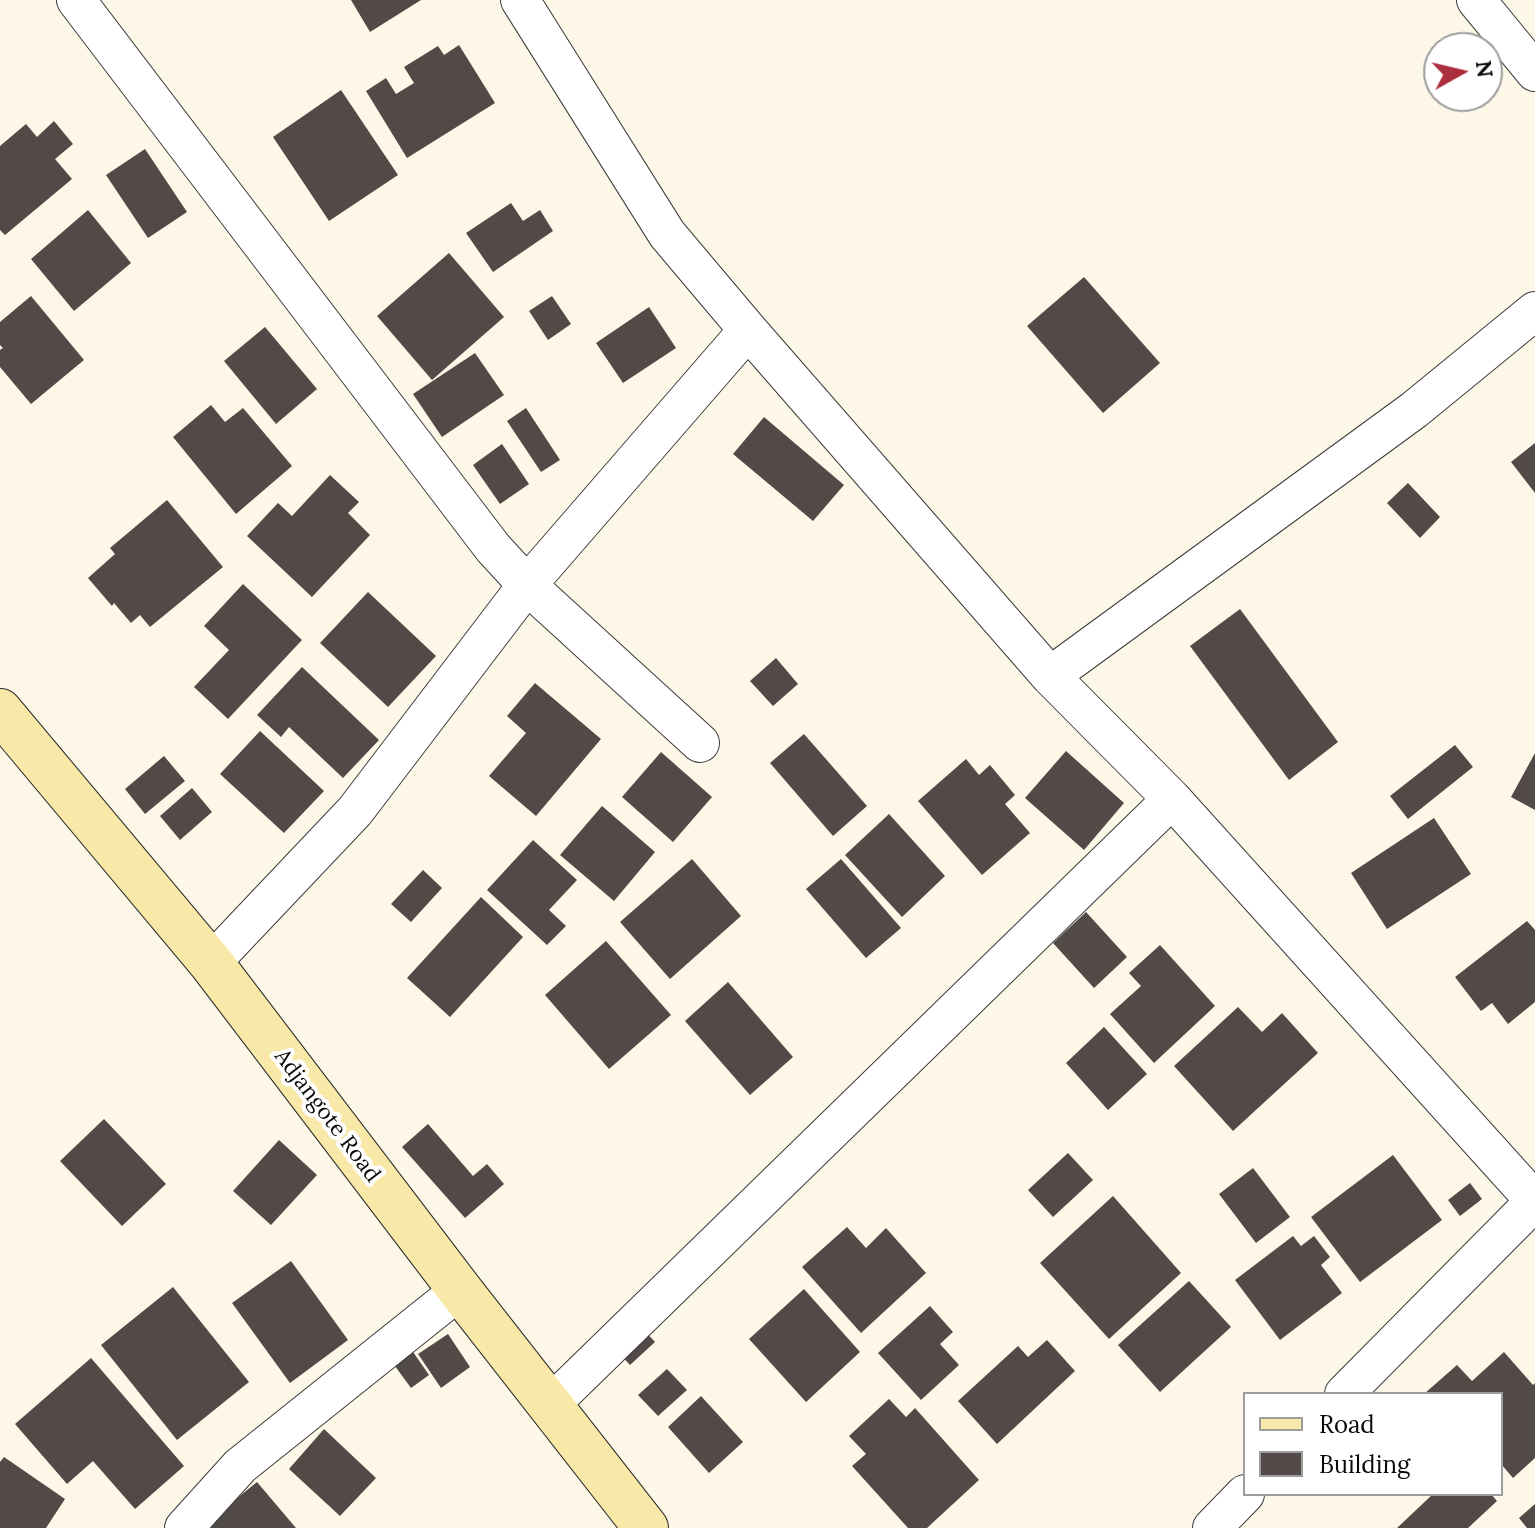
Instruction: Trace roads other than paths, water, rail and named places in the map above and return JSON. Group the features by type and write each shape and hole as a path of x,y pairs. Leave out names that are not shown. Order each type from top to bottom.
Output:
{"street":[{"path":"76,0 493,548 527,585 700,743"},
{"path":"520,0 667,234 748,330 1050,676 1172,799 1535,1201 1346,1392"},
{"path":"1476,0 1535,72"},
{"path":"1050,676 1414,410 1535,311"},
{"path":"211,963 355,811 527,585 748,330"},
{"name":"Adjangote Road","path":"1,712 211,963 646,1528"},
{"path":"550,1405 1172,799"},
{"path":"184,1528 240,1466 460,1290"},
{"path":"1212,1528 1243,1496"}]}
